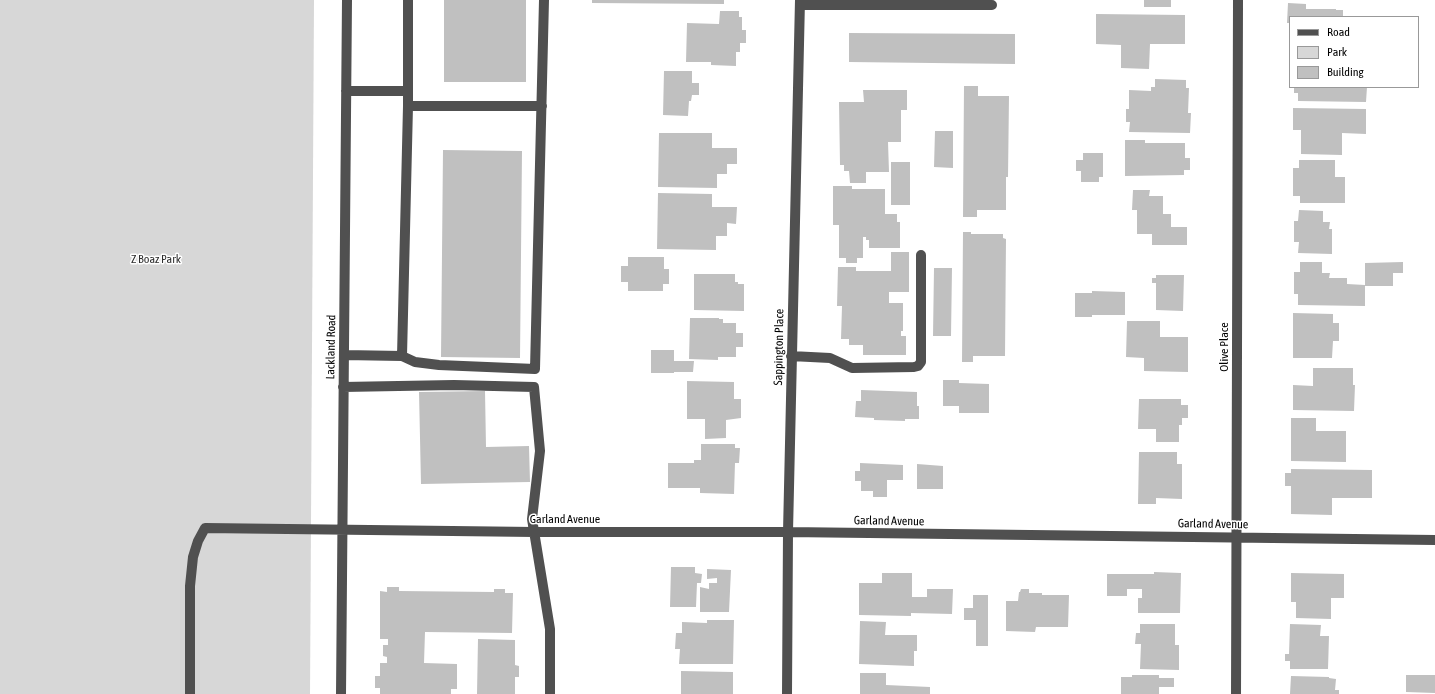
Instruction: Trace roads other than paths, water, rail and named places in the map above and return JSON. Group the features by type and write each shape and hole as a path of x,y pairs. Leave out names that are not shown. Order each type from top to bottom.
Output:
{"street":[{"name":"Lackland Road","path":"341,694 347,0"},
{"path":"402,356 408,106 408,0"},
{"path":"344,355 402,356 415,362 439,365 535,368 544,0"},
{"name":"Olive Place","path":"1236,694 1238,0"},
{"path":"800,2 992,5"},
{"name":"Sappington Place","path":"787,694 791,356 800,2"},
{"path":"346,91 408,91"},
{"path":"408,106 542,106"},
{"path":"791,356 830,358 852,368 918,366 921,362 921,256"},
{"path":"343,387 454,385 534,387 540,451 532,518 550,629 550,694"},
{"name":"Garland Avenue","path":"190,694 190,586 198,541 205,528 534,532 788,532 1435,540"}],"park label":[{"name":"Z Boaz Park","path":"156,259"}]}
